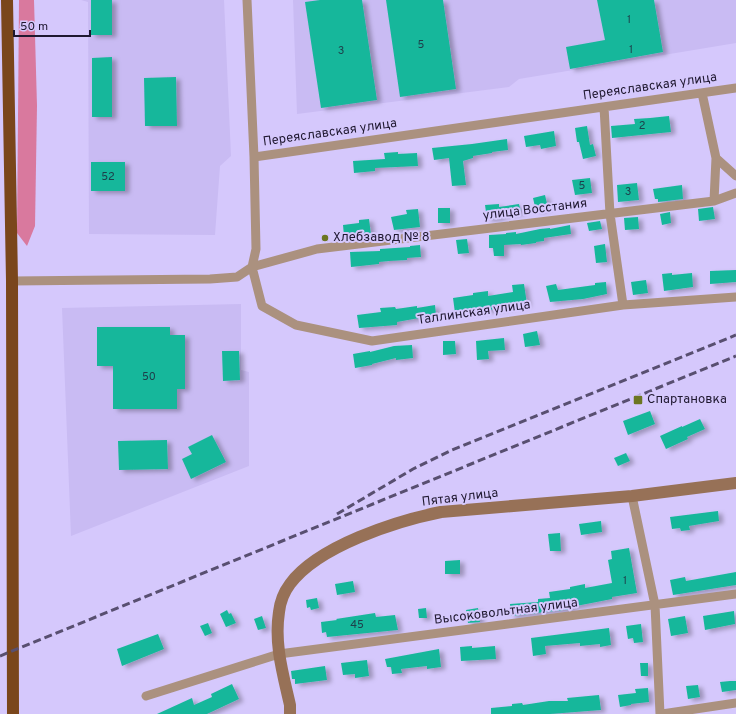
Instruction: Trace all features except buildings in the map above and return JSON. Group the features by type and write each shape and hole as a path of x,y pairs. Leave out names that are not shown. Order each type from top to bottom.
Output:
{"highway":[{"path":"7,0 12,281 13,714"}],"street":[{"path":"247,0 254,157"},
{"name":"Переяславская улица","path":"252,267 256,248 254,157 736,88"},
{"path":"702,93 716,158 714,201"},
{"path":"604,107 610,214 623,305"},
{"path":"716,158 736,176"},
{"name":"улица Восстания","path":"252,267 317,249 714,201 736,193"},
{"path":"12,281 210,279 237,277 252,267"},
{"name":"Таллинская улица","path":"252,267 262,306 296,325 372,341 623,305 736,297"},
{"name":"Пятая улица","path":"290,714 290,705 279,654 277,630 279,611 282,598 289,585 310,564 325,554 397,523 420,516 441,512 632,496 736,483"},
{"path":"632,496 656,605 661,714 736,703"},
{"name":"Высоковольтная улица","path":"146,696 279,654 736,594"}],"shaded area":[{"path":"19,0 34,0 37,106 35,226 27,246 17,233"},
{"path":"81,0 224,0 231,156 220,166 215,235 89,234 88,2"},
{"path":"293,0 736,0 736,43 519,79 509,87 297,114"},
{"path":"241,304 241,370 249,372 249,466 71,536 62,308"}],"railway":[{"path":"337,514 413,469 452,450 736,335"},
{"path":"0,656 736,356"}],"place":[{"name":"Хлебзавод № 8","path":"325,238"},
{"name":"Спартановка","path":"638,400"}]}
